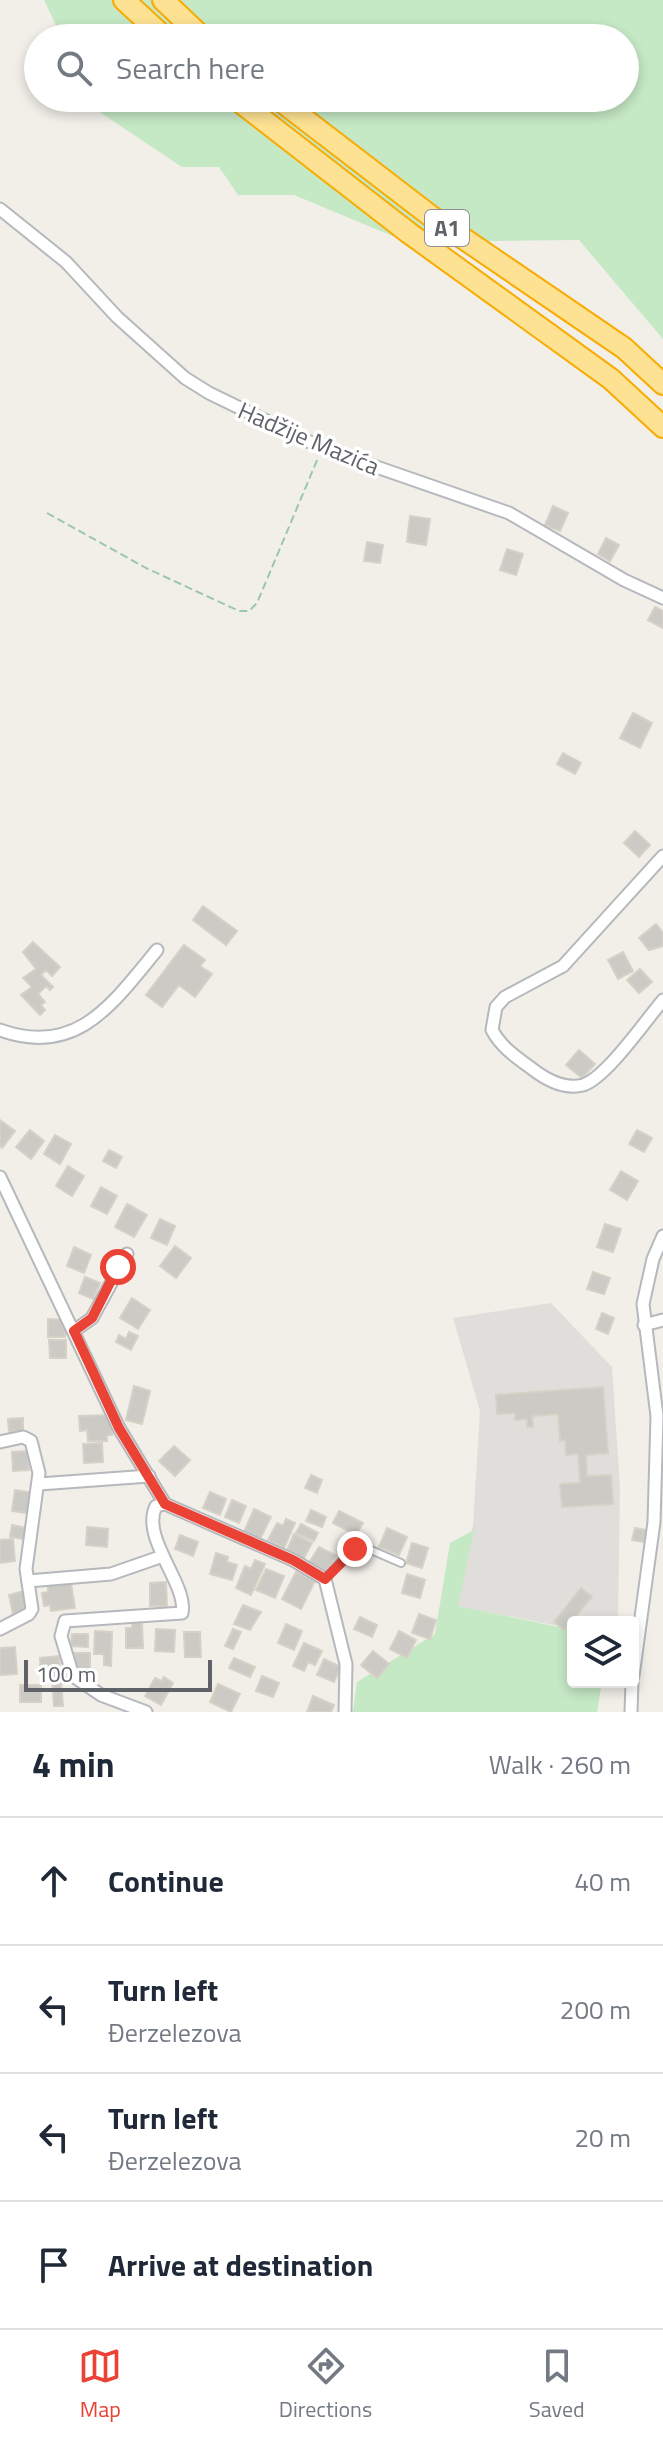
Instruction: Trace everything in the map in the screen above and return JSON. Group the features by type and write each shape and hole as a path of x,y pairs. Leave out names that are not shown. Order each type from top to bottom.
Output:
{"highway":[{"path":"124,0 150,24"},
{"path":"163,0 188,24"},
{"name":"A1","path":"253,112 409,233 611,379 663,427"},
{"name":"A1","path":"295,112 432,217 624,348 663,384"}],"street":[{"name":"Hadžije Mazića","path":"0,209 66,262 117,317 185,378 322,448 509,513 624,580 663,598"},
{"path":"663,856 563,966 505,997 496,1007 492,1030 508,1051 544,1077 563,1085 582,1085 602,1070 663,1000"},
{"path":"0,1030 31,1039 48,1039 81,1028 111,1003 157,950"},
{"path":"0,1177 119,1428 165,1504"},
{"path":"639,1634 654,1522 657,1416 644,1325 646,1285 662,1238"},
{"path":"74,1331 92,1318 127,1254"},
{"path":"644,1325 663,1320"},
{"path":"0,1442 23,1437 31,1441 37,1454 39,1484 26,1569 33,1601 29,1614 0,1629"},
{"path":"39,1484 149,1476"},
{"path":"146,1712 101,1695 73,1676 61,1636 65,1621 182,1613 183,1595 160,1557 160,1545 151,1515 156,1506 165,1504 293,1560 325,1579 346,1664 345,1712"},
{"path":"28,1581 111,1574 160,1557"},
{"path":"631,1712 632,1688"}],"lane":[{"path":"325,1579 349,1552 364,1547 401,1563"}],"path":[{"path":"47,513 146,568 239,611 249,611 257,603 322,448"}],"shaded area":[{"path":"551,1303 612,1367 620,1487 618,1616 567,1616 567,1628 457,1606 473,1525 480,1411 453,1318"}],"green space":[{"path":"44,0 663,0 663,339 579,240 407,242 294,195 238,195 219,167 182,167 100,112 639,112 639,24 55,24"},
{"path":"474,1530 458,1606 567,1629 567,1688 601,1688 597,1712 353,1712 357,1682 435,1634 450,1543"}],"building":[{"path":"553,506 568,513 560,531 545,525"},
{"path":"410,516 430,519 426,545 407,542"},
{"path":"606,538 619,545 610,561 598,554"},
{"path":"367,542 383,545 380,563 364,561"},
{"path":"507,549 523,554 516,575 500,570"},
{"path":"655,607 663,611 663,628 648,620"},
{"path":"633,713 652,723 640,748 620,738"},
{"path":"563,753 581,763 575,774 557,764"},
{"path":"635,831 650,845 639,857 624,843"},
{"path":"203,906 237,931 226,945 193,920"},
{"path":"656,924 663,933 663,946 649,950 639,938"},
{"path":"33,942 60,967 52,976 46,970 41,975 53,987 50,990 46,986 38,994 45,1002 41,1005 45,1010 40,1015 21,995 32,987 23,978 36,969 23,952"},
{"path":"184,945 205,960 200,966 212,974 195,997 179,985 162,1007 146,995"},
{"path":"623,952 633,971 618,979 608,960"},
{"path":"640,969 652,982 639,993 627,980"},
{"path":"579,1050 595,1064 582,1078 566,1065"},
{"path":"0,1120 15,1131 2,1148 0,1146"},
{"path":"30,1130 44,1141 31,1159 16,1147"},
{"path":"637,1130 652,1138 644,1152 629,1144"},
{"path":"55,1135 71,1144 60,1164 44,1154"},
{"path":"109,1150 122,1157 116,1168 103,1161"},
{"path":"68,1166 84,1176 72,1196 56,1186"},
{"path":"621,1171 638,1181 627,1200 610,1190"},
{"path":"101,1187 117,1196 107,1214 91,1206"},
{"path":"127,1204 147,1215 134,1237 115,1227"},
{"path":"160,1219 175,1226 167,1245 151,1238"},
{"path":"605,1224 621,1229 613,1252 597,1247"},
{"path":"175,1246 191,1258 176,1278 160,1266"},
{"path":"74,1247 91,1255 84,1273 67,1266"},
{"path":"593,1272 610,1278 604,1294 587,1289"},
{"path":"85,1277 100,1283 93,1299 79,1293"},
{"path":"132,1298 150,1310 138,1329 120,1318"},
{"path":"602,1313 614,1318 608,1334 596,1329"},
{"path":"48,1319 66,1320 65,1337 48,1337"},
{"path":"129,1332 138,1336 131,1350 116,1342 119,1335 126,1339"},
{"path":"49,1340 66,1340 66,1358 50,1358"},
{"path":"134,1386 150,1391 142,1424 126,1420"},
{"path":"603,1387 608,1453 586,1455 587,1476 611,1475 613,1504 562,1507 560,1484 580,1483 578,1454 566,1455 565,1440 560,1441 558,1414 532,1416 533,1427 527,1427 527,1419 515,1420 515,1413 497,1414 496,1395"},
{"path":"112,1415 112,1435 107,1435 107,1441 88,1441 87,1430 80,1431 79,1416"},
{"path":"23,1418 23,1431 9,1432 8,1419"},
{"path":"102,1443 103,1462 84,1463 83,1444"},
{"path":"174,1446 190,1460 175,1476 159,1461"},
{"path":"28,1451 29,1470 13,1471 12,1452"},
{"path":"311,1475 322,1480 317,1493 305,1488"},
{"path":"15,1490 35,1493 32,1514 12,1511"},
{"path":"210,1492 226,1499 220,1515 203,1508"},
{"path":"232,1500 246,1506 239,1523 225,1517"},
{"path":"254,1509 271,1517 260,1539 244,1532"},
{"path":"311,1510 326,1517 322,1527 306,1521"},
{"path":"339,1511 363,1523 356,1535 333,1523"},
{"path":"286,1519 295,1523 284,1548 268,1540 277,1523 283,1526"},
{"path":"301,1524 318,1533 314,1541 296,1533"},
{"path":"12,1525 26,1528 24,1539 10,1537"},
{"path":"87,1527 108,1529 107,1547 86,1545"},
{"path":"387,1528 407,1537 399,1555 379,1547"},
{"path":"635,1528 651,1531 649,1543 632,1540"},
{"path":"294,1534 312,1543 304,1558 287,1550"},
{"path":"180,1535 198,1542 193,1556 175,1549"},
{"path":"13,1539 15,1561 0,1563 0,1540"},
{"path":"412,1543 428,1548 422,1568 406,1563"},
{"path":"319,1547 336,1556 326,1573 309,1563"},
{"path":"216,1553 228,1557 227,1562 237,1565 232,1580 210,1574"},
{"path":"255,1560 265,1564 251,1595 236,1588 245,1566 251,1569"},
{"path":"266,1569 284,1576 275,1598 256,1590"},
{"path":"296,1572 315,1581 301,1609 282,1599"},
{"path":"407,1574 425,1580 420,1598 402,1593"},
{"path":"166,1582 167,1606 150,1606 150,1583"},
{"path":"71,1583 75,1608 51,1611 50,1605 44,1606 42,1593 48,1592 48,1586"},
{"path":"581,1588 592,1597 576,1616 567,1616 564,1630 554,1622"},
{"path":"24,1591 29,1610 13,1614 9,1595"},
{"path":"243,1605 261,1612 250,1630 234,1624"},
{"path":"419,1614 436,1620 430,1639 412,1633"},
{"path":"360,1617 377,1625 372,1637 354,1629"},
{"path":"132,1623 142,1623 143,1648 126,1648 126,1628 132,1628"},
{"path":"286,1624 302,1631 294,1650 278,1643"},
{"path":"156,1629 175,1630 174,1652 155,1651"},
{"path":"233,1629 241,1632 233,1649 225,1646"},
{"path":"95,1631 112,1632 111,1666 104,1665 104,1654 94,1654"},
{"path":"399,1631 416,1640 407,1658 390,1649"},
{"path":"184,1632 200,1632 201,1657 185,1657"},
{"path":"72,1634 88,1634 88,1647 71,1646"},
{"path":"304,1643 322,1651 315,1665 308,1662 304,1671 293,1666"},
{"path":"15,1647 17,1674 0,1675 0,1648"},
{"path":"373,1651 389,1664 377,1678 361,1665"},
{"path":"75,1653 90,1653 90,1669 75,1669"},
{"path":"59,1656 63,1706 54,1706 52,1679 41,1680 40,1658"},
{"path":"234,1658 255,1667 250,1677 229,1668"},
{"path":"324,1659 341,1667 334,1682 317,1675"},
{"path":"262,1676 279,1683 273,1697 256,1691"},
{"path":"164,1677 173,1683 161,1705 145,1696 155,1678 162,1681"},
{"path":"218,1684 240,1694 231,1712 210,1702"},
{"path":"20,1685 41,1685 41,1702 20,1702"},
{"path":"313,1696 334,1705 331,1712 307,1712"}],"route":[{"path":"118,1267 92,1318 74,1331 119,1428 165,1504 205,1525 293,1560 325,1579 355,1549"}]}
